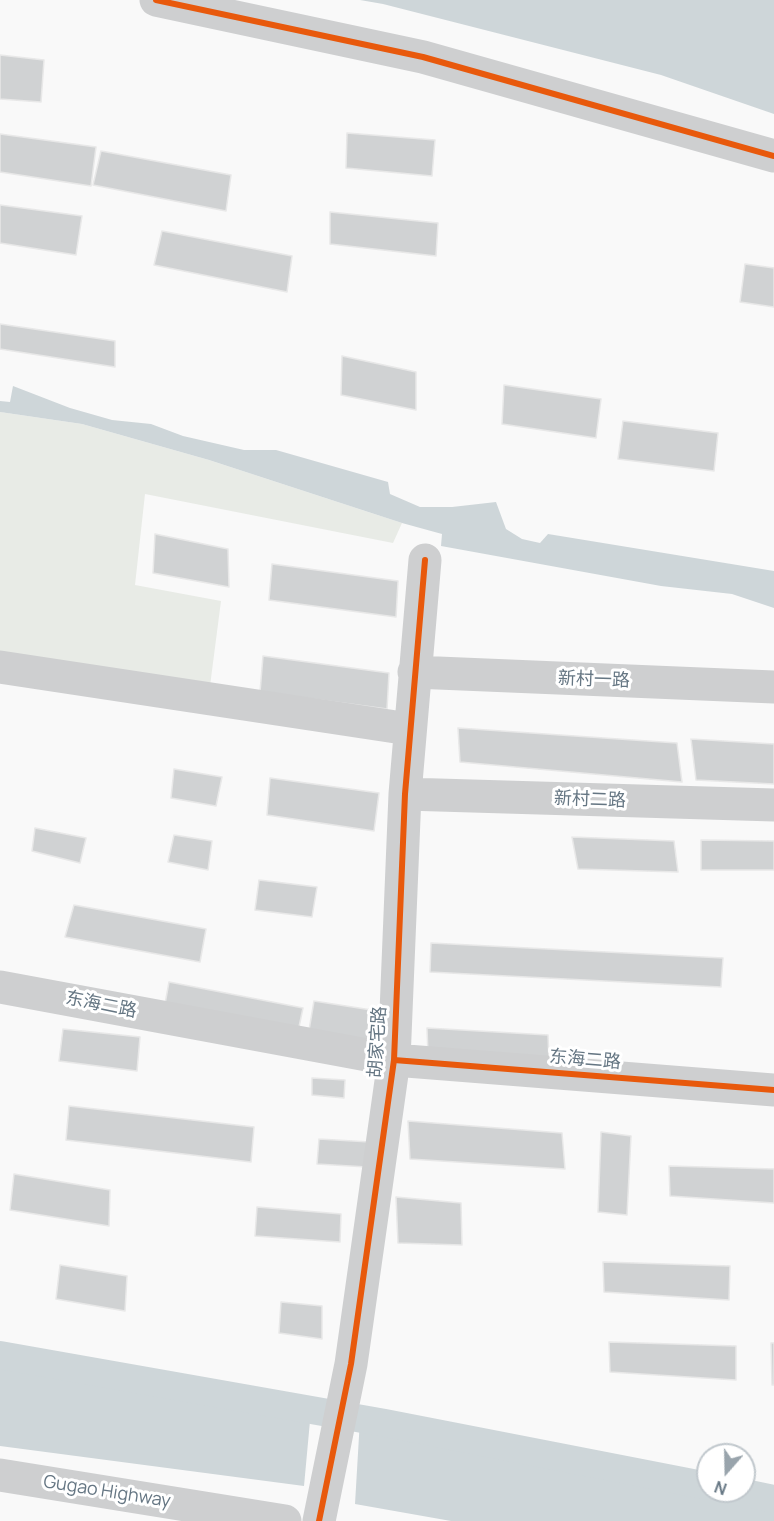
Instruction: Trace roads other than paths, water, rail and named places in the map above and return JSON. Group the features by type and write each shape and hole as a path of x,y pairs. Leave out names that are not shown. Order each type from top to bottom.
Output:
{"street":[{"path":"156,0 423,57 774,156"},
{"name":"胡家宅路","path":"319,1521 351,1364 394,1060 409,729 425,560"},
{"path":"0,667 409,729"},
{"name":"新村一路","path":"414,672 774,687"},
{"name":"新村二路","path":"405,794 774,806"},
{"name":"东海二路","path":"0,987 394,1060 774,1090"},
{"name":"Gugao Highway","path":"0,1475 285,1521"}],"waterway":[{"path":"0,1355 385,1423 696,1484"},
{"path":"756,1495 774,1499"}]}
